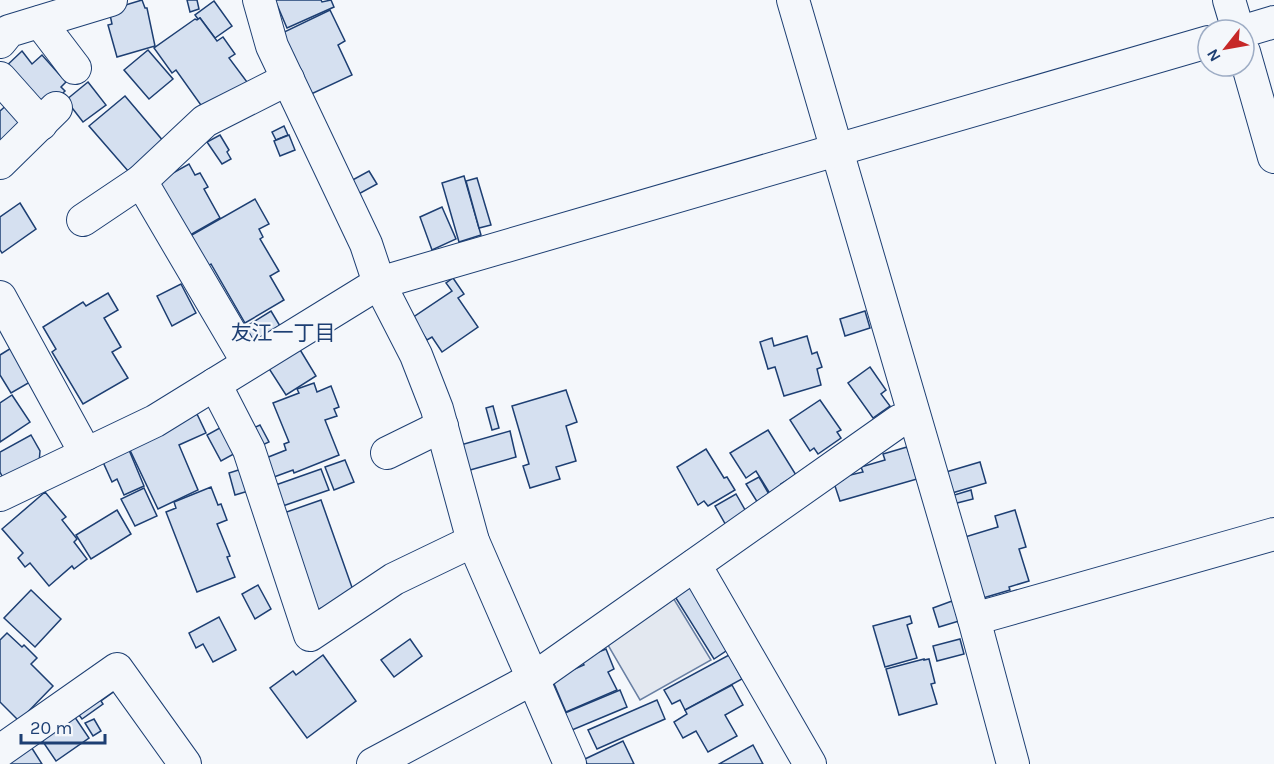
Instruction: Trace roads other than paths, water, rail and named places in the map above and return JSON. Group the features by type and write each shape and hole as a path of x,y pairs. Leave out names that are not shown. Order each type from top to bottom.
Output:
{"street":[{"path":"259,0 272,45 366,244 379,283 416,355 442,426 473,541 570,764"},
{"path":"793,0 974,619 1013,764"},
{"path":"1229,0 1234,18"},
{"path":"0,42 9,31 106,1"},
{"path":"40,22 75,68"},
{"path":"1256,27 1274,22"},
{"path":"0,494 155,421 379,283 1196,45"},
{"path":"0,78 49,116 0,163"},
{"path":"1251,78 1274,157"},
{"path":"82,220 141,181 205,121 288,79"},
{"path":"141,181 248,363"},
{"path":"0,297 86,454"},
{"path":"215,384 249,450 310,635 394,579 473,541"},
{"path":"373,764 534,678 899,422 914,416"},
{"path":"387,453 442,426"},
{"path":"974,619 1274,534"},
{"path":"695,565 810,764"},
{"path":"0,751 117,669 184,764"},
{"path":"0,726 5,731 0,743"}],"district":[{"name":"友江一丁目","path":"283,333"}]}
